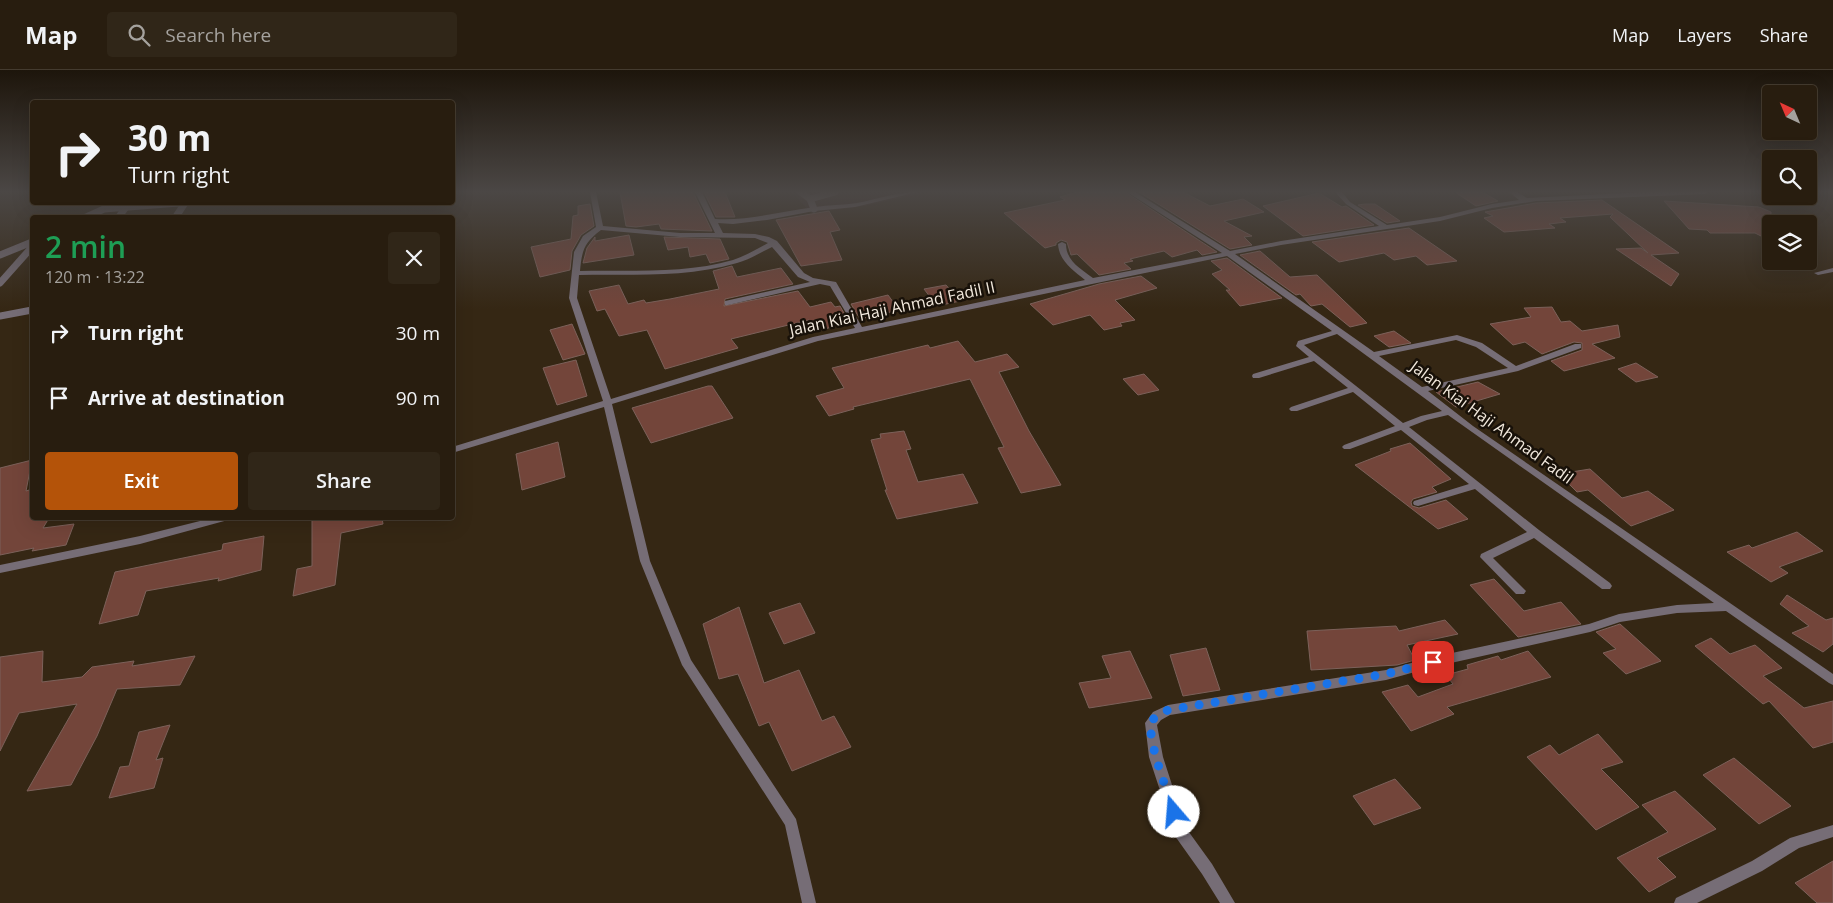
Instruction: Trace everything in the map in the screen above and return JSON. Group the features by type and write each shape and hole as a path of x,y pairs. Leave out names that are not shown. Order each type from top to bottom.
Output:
{"street":[{"path":"596,231 586,238 578,252 573,298 607,402 645,561 686,662 731,734 791,823 810,903"},
{"path":"632,231 731,237 758,236 773,243 801,275 817,283"},
{"path":"718,231 720,235"},
{"name":"Jalan Kiai Haji Ahmad Fadil","path":"1193,231 1340,331 1422,390 1470,428 1833,680"},
{"name":"Jalan Kiai Haji Ahmad Fadil II","path":"455,449 816,339 1091,281 1357,231"},
{"path":"577,273 679,271 716,266 736,261 773,243"},
{"path":"1062,244 1061,250 1065,257 1091,281"},
{"path":"1818,273 1833,270"},
{"path":"728,303 828,282 833,284 859,329"},
{"path":"1340,331 1300,343 1301,348 1403,426 1535,533 1606,586"},
{"path":"1374,355 1457,337 1479,345 1515,369"},
{"path":"1422,390 1515,369 1578,346"},
{"path":"1256,376 1314,358"},
{"path":"1294,409 1354,389"},
{"path":"1347,447 1403,426 1450,412"},
{"path":"1418,502 1477,485"},
{"path":"0,570 140,540 216,520"},
{"path":"1520,591 1485,557 1535,533"},
{"path":"1228,903 1208,869 1180,830 1156,757 1150,730 1151,723 1157,716 1168,710 1386,674 1590,628 1619,618 1677,609 1726,607"},
{"path":"1681,903 1757,866 1795,843 1833,831"}],"lane":[{"path":"0,255 30,243"},
{"path":"0,282 30,249"},
{"path":"0,316 30,310"}],"building":[{"path":"572,231 587,231 581,235 572,251 570,270 540,277 531,247 571,239"},
{"path":"782,231 836,231 830,232 842,260 801,266"},
{"path":"1025,231 1185,231 1217,252 1202,255 1197,250 1172,257 1164,251 1130,259 1133,261 1124,263 1131,269 1099,275 1077,254 1071,255 1067,242 1061,240 1056,245 1045,248"},
{"path":"1201,231 1242,231 1252,236 1244,237 1252,245 1230,249"},
{"path":"1296,231 1336,231 1303,236"},
{"path":"1389,231 1413,231 1457,261 1427,265 1416,256 1394,260 1384,253 1339,262 1312,242"},
{"path":"1625,231 1647,231 1679,253 1651,255 1679,274 1671,286 1616,249 1641,248 1648,253"},
{"path":"1708,231 1762,231 1762,236 1755,233 1710,233"},
{"path":"629,235 634,255 583,263 587,248 595,237 595,241"},
{"path":"664,237 720,239 729,259 710,263 706,254 690,257 688,247 668,250"},
{"path":"1260,251 1290,277 1317,275 1367,323 1350,327 1322,304 1311,306 1300,294 1296,295 1240,255"},
{"path":"1227,258 1282,298 1240,306 1226,290 1230,290 1212,274 1222,270 1211,261"},
{"path":"732,266 737,277 781,268 793,284 725,299 724,306 798,291 810,307 831,302 835,307 840,306 849,322 818,331 809,320 731,339 738,348 665,369 647,330 619,336 605,309 597,311 589,291 619,285 628,304 644,300 646,303 670,299 719,289 713,271"},
{"path":"1141,276 1157,288 1115,300 1135,320 1120,323 1122,326 1104,330 1090,315 1053,325 1030,304 1099,284"},
{"path":"946,285 960,301 937,306 924,289"},
{"path":"888,295 899,310 860,319 851,304"},
{"path":"1552,307 1561,322 1570,321 1582,331 1618,325 1620,337 1592,344 1615,358 1564,371 1551,361 1582,350 1582,343 1574,342 1542,354 1525,342 1513,345 1490,324 1531,317 1524,308"},
{"path":"572,324 585,354 563,360 550,330"},
{"path":"1394,331 1411,343 1389,347 1374,336"},
{"path":"958,341 975,362 1007,354 1019,367 999,372 1029,431 1061,485 1021,493 998,448 1004,447 970,379 853,407 854,409 829,416 816,396 844,388 832,368 928,345 930,348"},
{"path":"576,360 587,396 557,405 543,368"},
{"path":"1636,363 1658,377 1636,382 1618,369"},
{"path":"1144,374 1159,390 1138,395 1123,379"},
{"path":"1478,382 1500,394 1456,407 1436,392"},
{"path":"712,386 733,418 651,443 632,408"},
{"path":"904,431 911,449 906,450 918,482 963,474 978,503 897,519 885,490 887,490 871,440 881,438 880,434"},
{"path":"558,442 565,477 522,490 516,454"},
{"path":"1410,443 1451,479 1432,487 1437,492 1413,499 1411,502 1412,506 1419,508 1446,500 1468,519 1438,529 1355,465 1391,451 1390,449"},
{"path":"30,460 26,491 30,490 30,520 48,520 43,528 74,524 66,545 32,551 34,548 0,555 0,468"},
{"path":"1590,469 1622,498 1648,491 1674,510 1631,526 1588,490 1577,492 1559,474"},
{"path":"312,520 382,520 383,524 341,533 335,585 293,596 297,569 312,566"},
{"path":"1797,532 1823,551 1779,567 1788,573 1771,582 1727,552 1749,545 1752,548"},
{"path":"264,536 261,570 218,581 219,578 146,591 138,615 99,624 115,572 222,550 223,544"},
{"path":"1494,579 1524,611 1561,602 1581,624 1518,637 1470,585"},
{"path":"1787,595 1826,620 1833,618 1833,644 1823,652 1792,633 1809,626 1780,604"},
{"path":"800,603 815,633 784,644 769,613"},
{"path":"739,607 764,683 799,670 822,721 834,716 851,747 792,771 769,722 759,726 738,674 719,679 703,624"},
{"path":"1445,620 1458,634 1407,645 1415,660 1397,665 1311,670 1307,631 1396,626 1399,631"},
{"path":"1620,624 1661,661 1626,674 1603,653 1616,649 1596,632"},
{"path":"1711,638 1730,654 1755,645 1782,668 1763,676 1804,708 1833,701 1833,742 1813,748 1769,701 1763,704 1695,646"},
{"path":"1206,648 1220,690 1183,696 1170,655"},
{"path":"43,651 42,682 82,677 92,667 134,661 132,666 195,656 180,685 117,689 97,736 71,785 27,791 77,704 19,713 0,751 0,657"},
{"path":"1130,651 1152,698 1089,708 1079,683 1111,678 1102,656"},
{"path":"1528,651 1551,677 1447,707 1454,714 1411,731 1382,692 1408,685 1418,697 1453,684 1446,675 1468,669 1467,665 1498,656 1501,660"},
{"path":"170,725 156,760 163,758 154,788 109,798 120,767 129,766 139,732"},
{"path":"1598,734 1623,762 1601,769 1639,807 1596,830 1527,757 1550,745 1559,755"},
{"path":"1734,758 1791,806 1759,824 1703,775"},
{"path":"1395,779 1421,808 1374,825 1353,796"},
{"path":"1675,791 1716,829 1657,858 1676,877 1649,892 1617,858 1668,832 1642,805"},
{"path":"1833,861 1833,903 1817,903 1795,883"}],"route":[{"path":"1174,812 1156,757 1150,730 1151,723 1157,716 1168,710 1298,690 1386,674 1433,662"}]}
